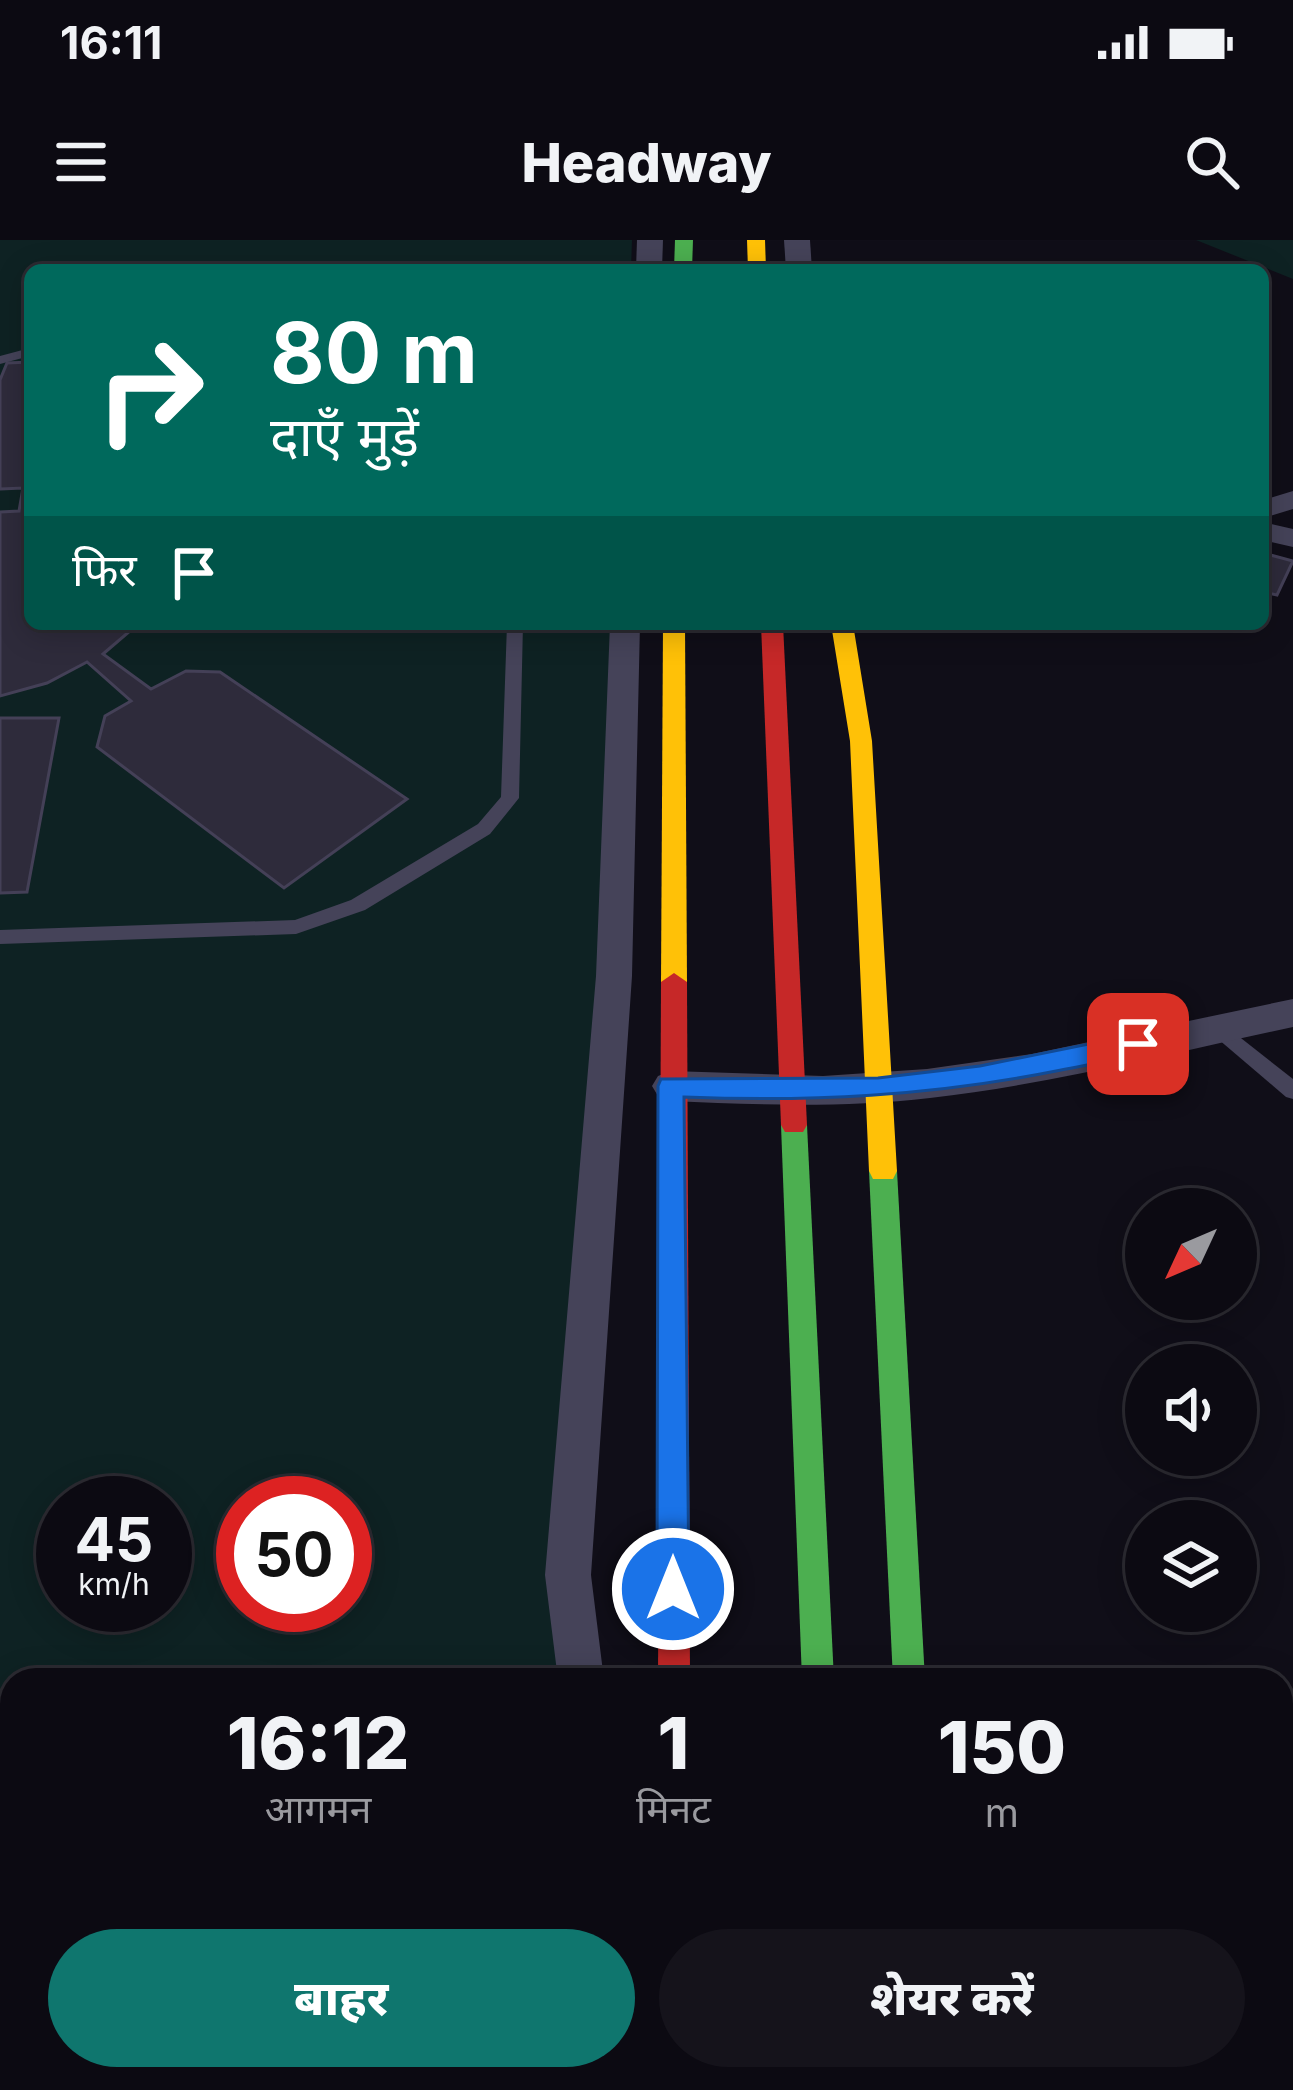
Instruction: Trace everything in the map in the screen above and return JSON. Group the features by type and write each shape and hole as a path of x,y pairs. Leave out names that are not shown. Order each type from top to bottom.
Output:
{"main road":[{"path":"674,630 674,1668"},
{"path":"772,630 817,1668"},
{"path":"843,630 861,741 908,1668"}],"street":[{"path":"580,1668 568,1575 614,976 625,630"},
{"path":"671,1086 793,1091 878,1088 980,1076 1293,1013"}],"lane":[{"path":"0,938 296,927 358,905 484,829 510,798 515,630"},
{"path":"1218,1028 1293,1091"}],"green space":[{"path":"0,240 632,240 631,264 24,264 24,630 617,630 574,1668 0,1668"},
{"path":"1196,240 1293,240 1293,279 1269,269 1269,264 1256,264"}],"building":[{"path":"24,362 24,630 131,630 103,654 151,689 186,671 220,672 407,799 284,888 97,747 105,716 131,701 87,662 47,683 0,696 0,512 19,511 23,488 0,489 0,380 7,363"},
{"path":"1269,555 1293,561 1277,595 1269,593"},
{"path":"0,718 59,718 27,892 0,893"}],"traffic: fast":[{"path":"683,264 684,240"},
{"path":"794,1125 817,1668"},
{"path":"883,1171 908,1668"}],"traffic: slow":[{"path":"756,240 757,264"},
{"path":"674,630 674,982"},
{"path":"843,630 861,741 883,1171"}],"traffic: jam":[{"path":"772,630 794,1125"},
{"path":"674,982 674,1668"}],"route":[{"path":"673,1589 671,1086 793,1091 878,1088 980,1076 1138,1044"}]}
